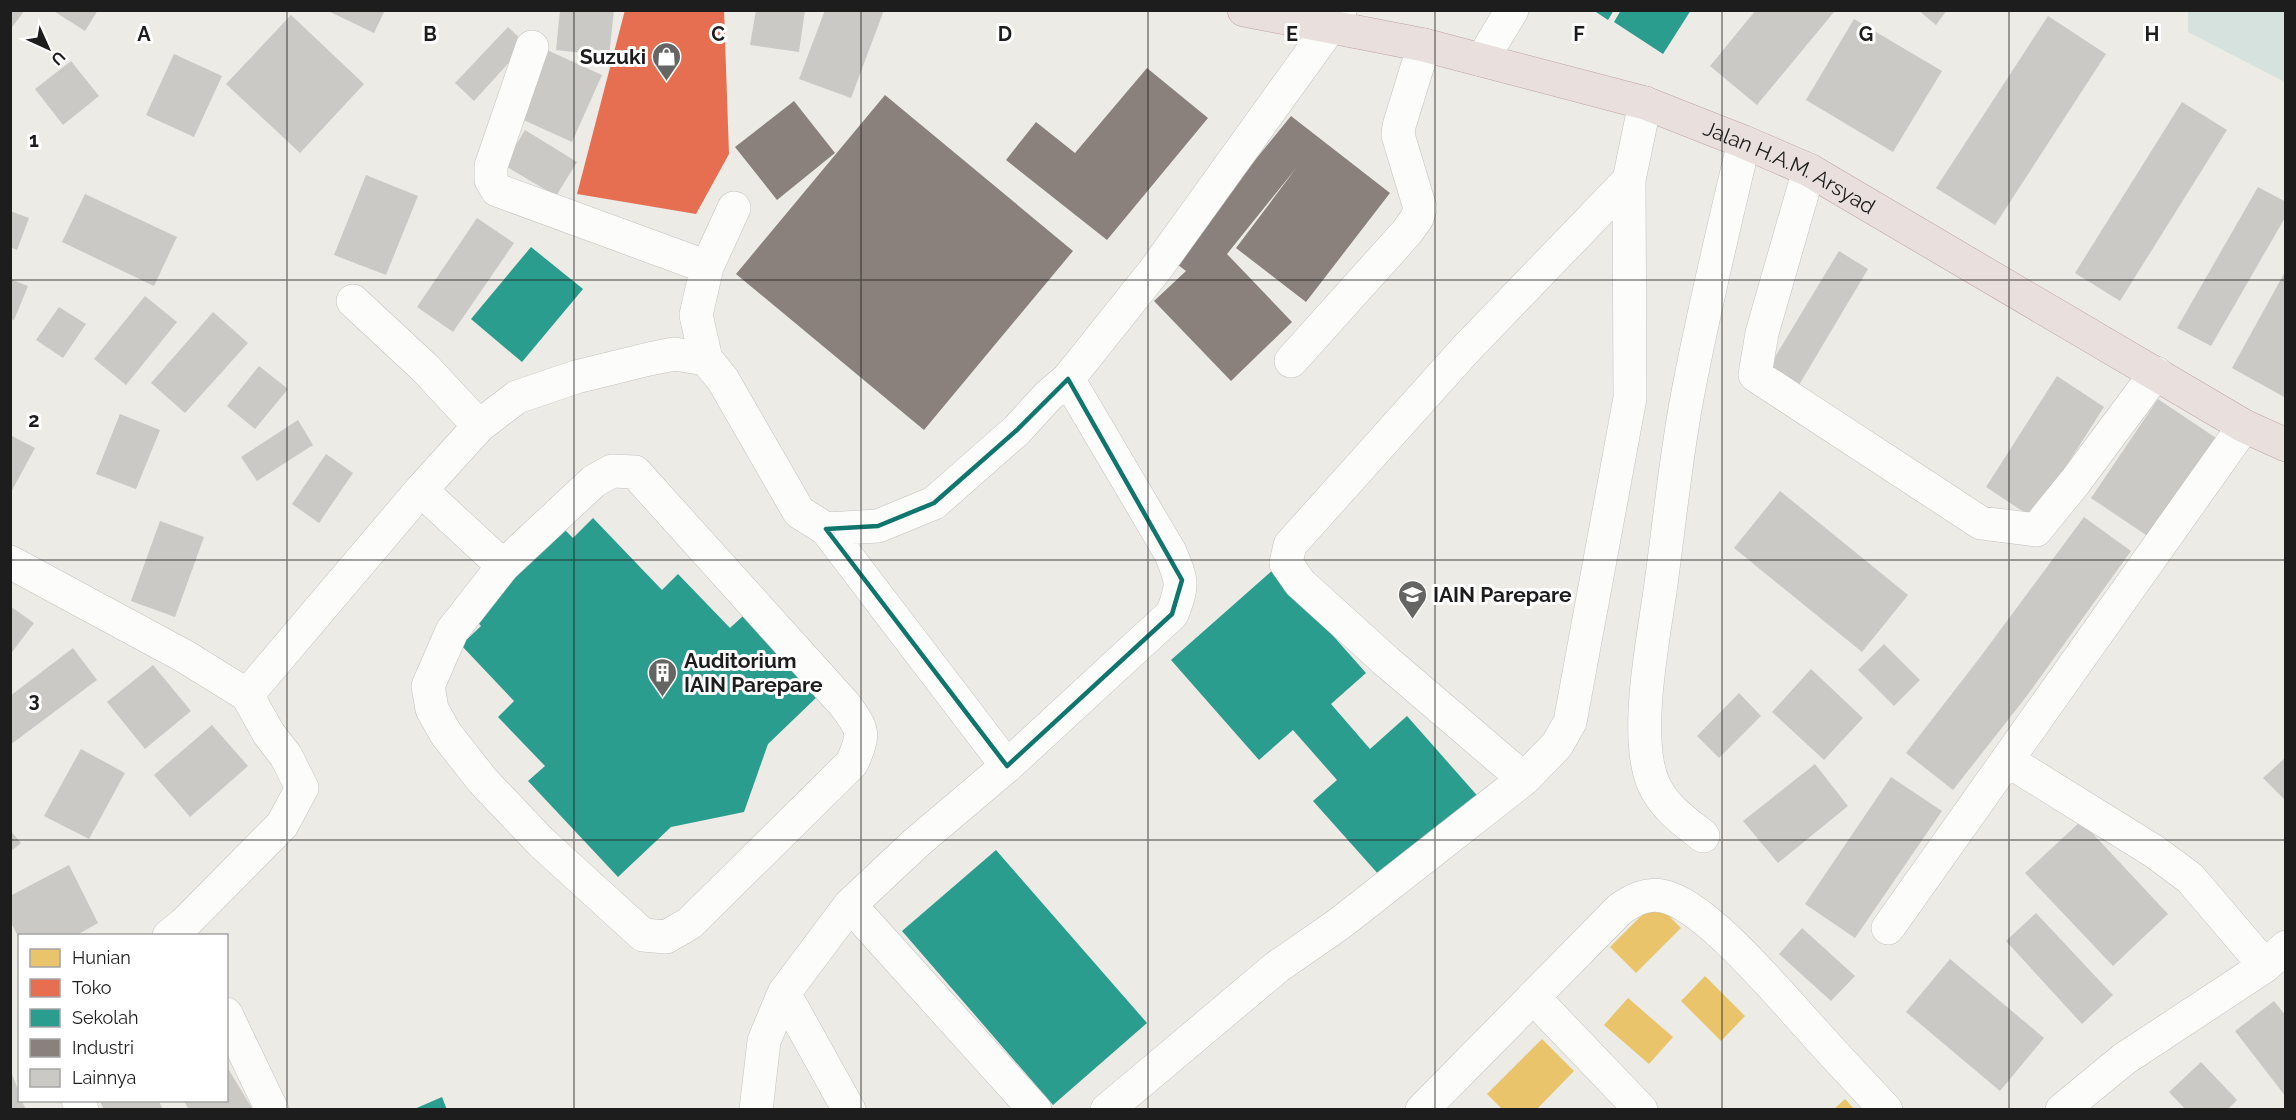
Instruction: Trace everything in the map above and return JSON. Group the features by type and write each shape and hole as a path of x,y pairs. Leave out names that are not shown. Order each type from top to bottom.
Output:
{"highway":[{"name":"Jalan H.A.M. Arsyad","path":"1244,10 1335,19 1424,45 1645,103 1744,142 1809,170 2244,426 2286,445"}],"street":[{"path":"1482,60 1512,10"},
{"path":"826,529 878,526 934,503 1017,430 1048,396 1068,379 1155,270 1335,19"},
{"path":"1291,361 1417,218 1420,208 1398,135 1424,45"},
{"path":"532,46 491,166 491,180 497,190 707,267"},
{"path":"1107,1110 1277,967 1339,924 1524,779 1557,745 1570,723 1630,398 1629,180 1645,103"},
{"path":"1703,836 1671,811 1654,784 1646,754 1646,714 1653,638 1686,401 1744,142"},
{"path":"1809,170 1762,333 1755,375 1981,523 2036,530 2075,482 2156,373"},
{"path":"1524,779 1300,583 1286,563 1290,545 1464,350 1629,180"},
{"path":"734,208 707,267 696,315 706,359 723,380 799,512 826,529 1007,766"},
{"path":"352,301 425,368 479,426"},
{"path":"247,695 421,490 479,426 517,397 576,378 674,354 706,359"},
{"path":"756,1110 764,1041 784,993 850,905 916,843 1007,766 1172,614 1180,595 1182,580 1170,552 1068,379"},
{"path":"1888,928 2244,426"},
{"path":"612,471 635,472 845,705 858,723 862,740 852,763 690,923 666,938 643,935 541,842 483,781 446,734 432,709 429,686 452,631 503,566 594,481 612,471"},
{"path":"421,490 503,566"},
{"path":"10,562 184,656 247,695 269,734 286,756 302,788 282,825 181,932"},
{"path":"2007,760 2155,852 2190,878 2217,908 2275,956 2124,1059 2062,1110"},
{"path":"1427,1107 1620,909 1636,898 1662,895 1683,904 1704,918 1762,976 1886,1110"},
{"path":"850,905 1035,1110"},
{"path":"784,993 849,1110"},
{"path":"1533,997 1641,1110"},
{"path":"228,1018 272,1110"}],"highlighted area":[{"path":"1068,379 1182,580 1172,614 1007,766 826,529 878,526 934,503 1017,430"}],"shaded area":[{"path":"2188,11 2285,11 2285,82 2188,32"}],"building: Hunian":[{"path":"1655,902 1681,928 1636,973 1610,947"},
{"path":"1705,976 1745,1016 1721,1041 1681,1001"},
{"path":"1628,998 1673,1037 1649,1064 1604,1025"},
{"path":"1542,1039 1574,1071 1536,1110 1503,1110 1487,1094"},
{"path":"1845,1099 1855,1110 1833,1110"}],"building: Toko":[{"name":"Suzuki","path":"625,10 724,10 729,154 696,214 577,194"}],"building: Sekolah":[{"path":"1593,10 1614,10 1608,20"},
{"path":"1621,10 1691,10 1663,54 1614,22"},
{"path":"531,247 583,289 522,362 471,319"},
{"name":"Auditorium IAIN Parepare","path":"593,518 662,590 678,574 730,628 743,616 819,695 768,744 744,812 671,827 618,877 528,781 545,766 498,717 514,701 461,645 481,626 468,612 560,525 573,538"},
{"path":"1274,569 1366,673 1331,704 1370,749 1407,716 1482,801 1388,885 1313,801 1337,780 1293,730 1259,760 1171,660"},
{"path":"996,850 1147,1023 1053,1105 902,931"},
{"path":"442,1097 447,1110 412,1110"}],"building: Industri":[{"path":"1147,68 1208,118 1107,240 1006,160 1036,122 1075,153"},
{"path":"885,95 1073,251 924,430 736,274"},
{"path":"794,101 835,153 777,200 735,147"},
{"path":"1291,116 1390,193 1306,302 1236,248 1297,167 1227,254 1292,322 1231,381 1154,301 1186,271 1173,261"}],"building: Lainnya":[{"path":"10,10 25,10 10,30"},
{"path":"52,10 98,10 85,31"},
{"path":"326,10 385,10 374,33"},
{"path":"560,10 614,10 609,56 556,50"},
{"path":"756,10 805,10 799,52 750,45"},
{"path":"825,10 884,10 851,98 799,79"},
{"path":"1756,10 1834,12 1757,105 1710,66"},
{"path":"1918,10 1947,10 1936,25"},
{"path":"291,15 364,84 300,153 226,84"},
{"path":"2048,16 2106,54 1995,225 1936,188"},
{"path":"1854,19 1942,71 1893,152 1806,100"},
{"path":"508,27 526,44 474,101 455,83"},
{"path":"547,50 602,75 572,142 517,117"},
{"path":"174,54 222,76 194,137 146,115"},
{"path":"71,61 99,96 63,125 35,89"},
{"path":"2182,102 2227,130 2120,301 2075,273"},
{"path":"525,130 577,162 556,196 504,165"},
{"path":"366,175 418,196 386,275 334,255"},
{"path":"2258,187 2286,202 2286,216 2211,346 2177,328"},
{"path":"85,194 177,237 154,286 62,242"},
{"path":"10,211 29,218 17,250 10,247"},
{"path":"477,218 514,243 453,332 417,307"},
{"path":"1839,251 1868,269 1799,385 1769,367"},
{"path":"2286,270 2286,398 2232,368"},
{"path":"10,279 28,286 14,320 10,319"},
{"path":"145,296 177,322 126,385 94,359"},
{"path":"59,307 86,324 63,358 36,340"},
{"path":"213,312 248,343 185,413 151,383"},
{"path":"259,366 288,389 255,429 227,406"},
{"path":"2057,376 2104,407 2033,518 1986,487"},
{"path":"2158,399 2216,438 2149,537 2091,498"},
{"path":"120,414 160,430 136,489 96,474"},
{"path":"298,420 313,445 257,481 241,457"},
{"path":"10,435 35,448 10,494"},
{"path":"326,454 353,473 319,523 292,504"},
{"path":"1780,491 1908,595 1862,652 1734,548"},
{"path":"2084,517 2131,551 2026,697 1953,790 1906,753"},
{"path":"160,521 204,537 175,617 131,601"},
{"path":"10,606 34,623 10,655"},
{"path":"1884,644 1920,680 1894,706 1858,670"},
{"path":"73,648 97,680 10,745 10,696"},
{"path":"153,665 191,711 145,749 107,702"},
{"path":"1811,669 1863,718 1824,760 1772,712"},
{"path":"1739,693 1761,716 1719,758 1697,736"},
{"path":"212,725 248,766 190,817 154,775"},
{"path":"81,749 125,773 89,839 44,816"},
{"path":"2286,757 2286,801 2263,778"},
{"path":"1815,764 1848,806 1778,863 1743,821"},
{"path":"1891,777 1942,811 1855,938 1805,904"},
{"path":"2081,821 2168,914 2113,966 2025,873"},
{"path":"10,830 21,843 10,852"},
{"path":"69,865 98,923 79,934 18,934 18,936 10,921 10,896"},
{"path":"2036,913 2113,995 2082,1024 2006,941"},
{"path":"1802,928 1855,976 1831,1001 1779,954"},
{"path":"1950,959 2044,1038 2000,1091 1906,1012"},
{"path":"2274,1001 2286,1016 2286,1097 2235,1031"},
{"path":"2201,1062 2237,1100 2227,1110 2186,1110 2169,1092"},
{"path":"228,1068 253,1110 189,1110 185,1102 228,1102"},
{"path":"11,1072 18,1089 18,1102 22,1102 26,1110 11,1110"},
{"path":"100,1102 159,1102 163,1110 104,1110"}],"place":[{"name":"Suzuki","path":"667,82"},
{"name":"IAIN Parepare","path":"1412,620"},
{"name":"Auditorium IAIN Parepare","path":"663,698"}]}
